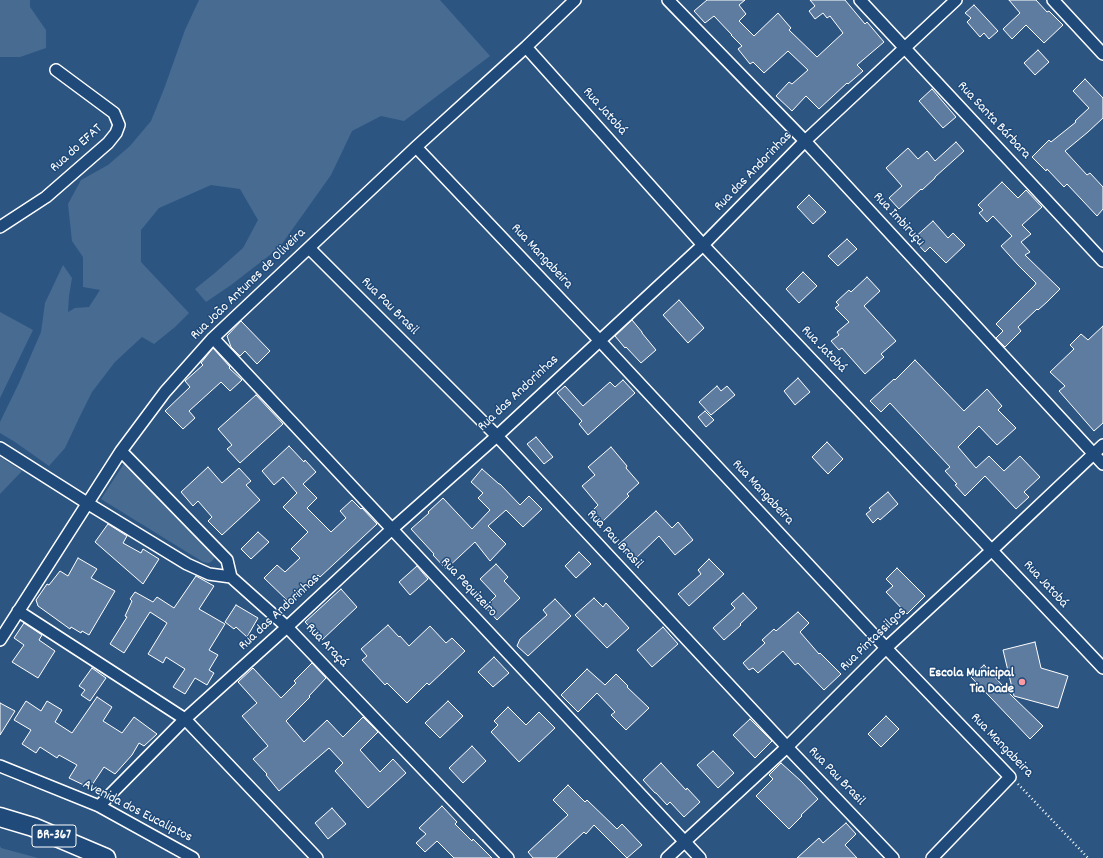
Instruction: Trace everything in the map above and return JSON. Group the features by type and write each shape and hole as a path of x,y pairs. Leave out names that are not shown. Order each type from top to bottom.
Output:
{"main road":[{"name":"BR-367","path":"0,817 33,827 106,858"}],"street":[{"name":"Rua João Antunes de Oliveira","path":"0,640 121,451 165,392 213,338 575,0"},
{"name":"Rua Imbiruçu","path":"668,0 805,141 1103,464"},
{"name":"Rua Santa Bárbara","path":"860,0 1103,262"},
{"name":"Rua das Andorinhas","path":"99,806 185,719 600,341 703,245 805,141 956,0"},
{"path":"1053,0 1103,54"},
{"name":"Rua Jatobá","path":"526,47 703,245 1103,668"},
{"name":"Rua do EFAT","path":"0,227 46,197 108,143 116,133 119,125 114,113 56,70"},
{"name":"Rua Mangabeira","path":"416,147 600,341 886,648 1010,777"},
{"name":"Rua Pau Brasil","path":"310,248 496,436 893,858"},
{"name":"Rua Pequizeiro","path":"213,338 700,858"},
{"name":"Rua Pintassilgos","path":"668,858 787,747 886,648 1103,445"},
{"path":"0,448 87,504 187,564 208,574 231,577 226,560 121,451"},
{"name":"Rua Araçá","path":"231,577 287,627 508,858"},
{"path":"18,611 185,719 317,858"},
{"name":"Avenida dos Eucaliptos","path":"0,766 99,806 193,858"},
{"path":"932,858 1010,777"}],"path":[{"name":"Rua Mangabeira","path":"1010,777 1088,858"}],"shaded area":[{"path":"0,0 30,0 30,7 46,30 46,48 20,57 0,57"},
{"path":"199,0 440,0 490,56 404,121 381,116 352,131 331,175 279,248 231,285 206,302 195,289 243,248 258,220 240,189 211,185 159,208 141,230 141,262 189,313 154,344 142,337 115,362 92,392 65,448 49,466 0,433 0,422 41,332 45,303 63,265 72,278 68,312 75,308 89,307 100,290 83,287 83,257 72,241 68,204 81,180 108,165 130,146 151,121 185,30"},
{"path":"0,312 33,330 0,398"},
{"path":"0,457 22,471 0,494"},
{"path":"125,462 214,554 215,557 211,562 203,562 101,499"},
{"path":"0,846 1,848 38,858 0,858"}],"building":[{"path":"707,0 745,0 739,5 746,14 739,21 754,36 778,13 791,28 789,30 817,57 843,33 830,16 827,18 823,13 815,19 809,11 815,6 810,0 845,0 865,24 867,22 884,42 857,65 863,71 848,84 847,83 819,109 806,96 792,111 776,96 789,82 792,84 808,70 788,51 764,73 753,62 750,64 738,49 742,46 714,16 705,23 694,11"},
{"path":"1009,0 1036,0 1047,12 1049,11 1063,25 1044,43 1026,25 1012,39 1003,29 1020,13"},
{"path":"974,5 998,31 989,39 984,33 980,37 967,22 971,18 965,13"},
{"path":"1038,50 1049,62 1035,75 1024,63"},
{"path":"1085,79 1103,98 1103,118 1065,151 1087,175 1090,173 1103,187 1103,209 1097,216 1067,184 1064,187 1047,169 1046,171 1032,157 1049,140 1051,142 1076,122 1075,121 1089,108 1073,91"},
{"path":"932,89 956,117 943,128 919,101"},
{"path":"956,142 964,151 899,209 889,198 902,186 886,168 908,148 918,159 927,151 935,161"},
{"path":"1002,182 1018,198 1026,190 1042,207 1022,225 1031,234 1021,242 1030,252 1025,255 1060,289 1018,327 1021,331 1005,347 996,338 1003,331 996,324 1036,283 1001,246 1012,236 993,216 987,222 979,213 983,210 978,205"},
{"path":"809,195 826,212 813,224 797,207"},
{"path":"933,221 948,238 953,233 965,245 946,263 930,247 925,252 913,239"},
{"path":"847,239 857,249 838,266 828,256"},
{"path":"803,272 817,286 799,303 786,289"},
{"path":"867,277 880,291 864,306 896,341 881,354 884,357 865,374 842,348 839,350 831,341 839,335 837,332 849,322 835,308 839,305 836,302 849,290 851,292"},
{"path":"679,300 704,328 688,343 663,315"},
{"path":"632,320 656,350 641,363 615,336"},
{"path":"241,321 270,351 257,364 245,351 240,356 231,347 227,336"},
{"path":"1103,326 1103,423 1094,431 1059,391 1065,386 1050,372 1074,349 1070,345 1081,334 1088,340"},
{"path":"213,348 230,367 229,368 242,380 230,391 221,382 189,411 195,418 183,429 165,411 190,387 185,381 203,365 201,363"},
{"path":"915,360 964,411 987,389 1002,406 998,410 1016,428 997,445 979,426 958,447 976,468 989,456 1004,471 1020,456 1040,477 1024,492 1029,497 1016,509 985,476 965,496 955,485 957,484 945,471 950,467 890,403 881,412 870,401 894,379 895,380"},
{"path":"798,378 810,392 795,405 784,391"},
{"path":"623,380 635,393 588,435 579,424 582,421 557,393 565,386 583,406 610,382 615,387"},
{"path":"717,386 721,391 727,386 735,395 711,415 699,402"},
{"path":"256,395 283,424 240,463 227,449 232,445 218,429"},
{"path":"705,411 714,420 706,427 698,417"},
{"path":"536,437 553,457 544,464 527,444"},
{"path":"827,442 843,459 828,474 812,457"},
{"path":"289,446 316,472 303,484 317,498 307,508 331,532 346,518 340,511 352,500 377,524 320,577 318,575 290,603 264,578 277,565 285,572 300,558 291,549 308,532 283,507 297,493 283,477 274,485 262,471"},
{"path":"611,447 639,483 627,494 629,496 600,524 590,513 598,505 582,486 595,475 588,467"},
{"path":"208,467 222,483 239,468 251,481 246,485 260,500 222,535 208,521 212,517 198,501 193,506 181,492"},
{"path":"482,469 500,484 520,505 529,496 542,509 523,527 506,510 488,526 506,544 490,561 475,542 446,569 411,529 443,498 472,529 490,510 478,498 483,493 471,482"},
{"path":"888,492 898,504 880,520 878,518 873,523 866,514 871,510 869,508"},
{"path":"656,511 672,528 678,522 693,540 675,555 659,536 633,561 618,545"},
{"path":"108,524 127,536 123,543 141,553 143,549 159,559 143,584 95,542"},
{"path":"258,532 269,542 251,559 241,549"},
{"path":"579,552 591,564 576,578 565,566"},
{"path":"78,558 97,569 91,578 115,591 89,635 82,631 81,633 71,627 70,629 38,606 36,600 47,584 49,585 60,571 68,576"},
{"path":"709,559 724,574 689,606 678,594 701,574 698,570"},
{"path":"496,564 508,577 504,581 520,598 497,620 485,607 496,596 480,579"},
{"path":"417,566 428,579 410,595 399,582"},
{"path":"897,568 925,596 907,614 886,592 893,586 886,579"},
{"path":"196,576 214,586 199,609 225,624 209,650 218,655 209,670 214,673 207,685 195,678 185,694 173,687 185,669 166,657 163,663 148,654 167,623 150,612 124,653 110,644 127,617 125,616 132,601 130,599 135,592 153,602 157,597 174,608"},
{"path":"341,589 357,607 322,640 305,622"},
{"path":"743,593 757,608 724,640 713,628 735,608 731,604"},
{"path":"594,598 603,607 606,603 629,628 607,648 575,615"},
{"path":"555,599 571,616 528,656 517,646 520,639 547,615 543,610"},
{"path":"236,605 258,618 247,637 236,627 234,629 225,622"},
{"path":"798,612 809,623 800,632 819,654 820,653 841,674 824,690 798,663 795,665 783,651 758,673 753,668 749,670 743,663 765,643 762,640 774,629 776,631"},
{"path":"24,623 42,635 39,640 55,651 38,678 12,662 24,645 14,638"},
{"path":"388,625 409,646 430,626 446,643 452,638 465,651 429,685 427,683 407,703 387,683 385,685 362,660 367,656 361,649"},
{"path":"663,627 678,644 652,667 637,650"},
{"path":"1035,642 1041,668 1068,676 1058,708 1014,696 1003,650"},
{"path":"494,657 509,673 493,687 478,672"},
{"path":"312,663 326,678 309,696 310,697 286,721 304,742 327,720 343,737 363,717 378,732 360,750 380,772 393,759 406,773 368,808 335,771 343,763 329,748 279,791 266,775 267,774 253,759 268,746 242,716 257,703 238,682 253,668 281,698 296,683 294,681"},
{"path":"984,665 1011,695 1043,726 1030,739 971,677"},
{"path":"92,668 106,678 90,701 81,695 85,690 79,686"},
{"path":"587,669 605,685 616,674 649,708 626,730 611,715 615,712 597,693 578,712 561,695"},
{"path":"97,697 112,707 103,721 122,733 134,717 157,734 144,746 139,743 132,755 115,774 104,767 90,788 69,778 77,765 59,755 57,758 40,747 36,753 22,744 31,730 14,720 26,701 41,711 47,701 62,710 55,722 72,733"},
{"path":"448,701 463,716 440,738 425,723"},
{"path":"0,703 15,711 0,735"},
{"path":"508,707 526,725 539,712 555,728 519,762 491,732 498,725 494,721"},
{"path":"886,716 899,729 881,747 868,734"},
{"path":"750,719 772,741 755,758 733,735"},
{"path":"472,746 486,761 463,783 449,768"},
{"path":"713,751 734,773 718,788 697,765"},
{"path":"661,763 686,790 687,788 700,802 684,817 670,802 667,805 643,780"},
{"path":"781,763 818,799 789,829 756,796 773,779 769,775"},
{"path":"568,785 585,802 587,800 617,829 622,824 642,845 627,858 594,825 586,834 584,832 556,858 533,858 528,852 568,815 553,800"},
{"path":"442,806 457,822 455,824 492,858 454,858 437,841 425,852 416,843 426,834 419,828"},
{"path":"332,808 346,824 328,839 315,823"},
{"path":"846,823 856,834 845,845 857,858 797,858 819,838 823,843"}],"place":[{"name":"Escola Municipal Tia Dade","path":"1022,682"}]}
